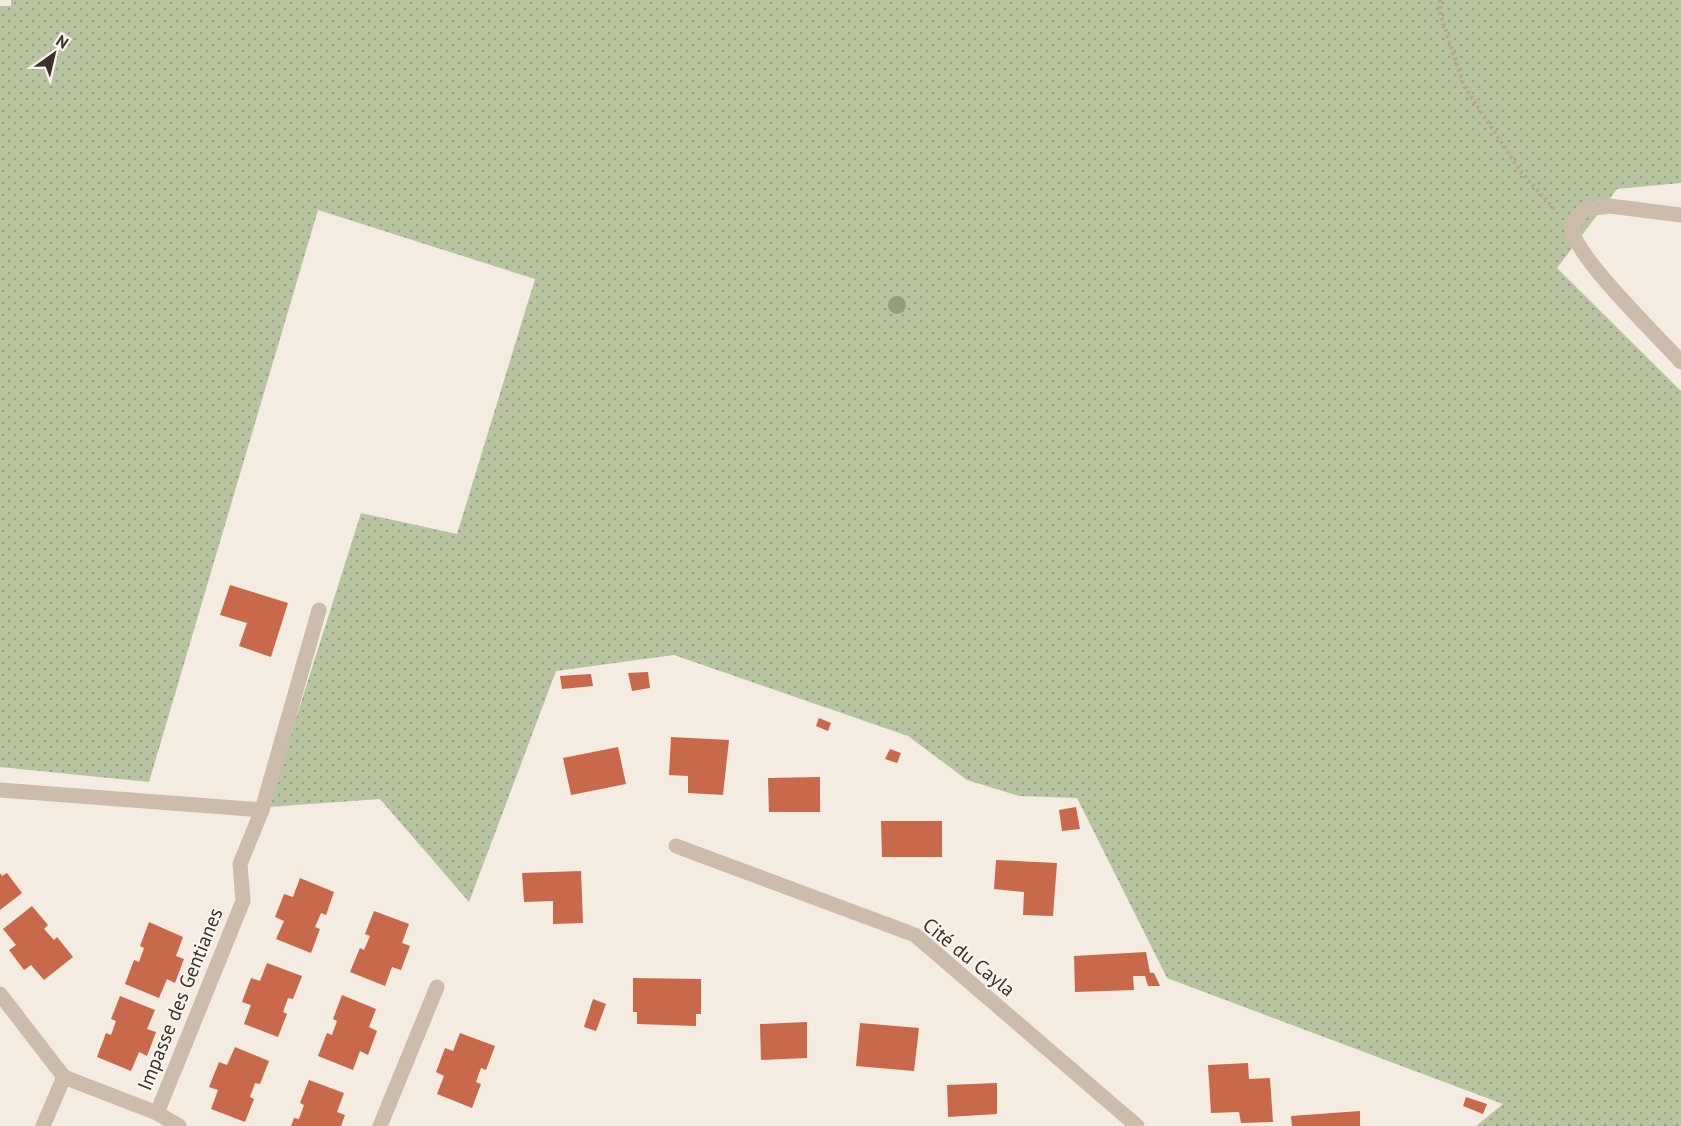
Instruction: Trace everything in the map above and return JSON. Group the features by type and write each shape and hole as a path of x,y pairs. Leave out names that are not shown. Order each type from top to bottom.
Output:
{"street":[{"path":"1681,215 1610,206 1584,209 1571,227 1573,238 1600,272 1681,362"},
{"path":"0,790 262,810 319,610"},
{"name":"Impasse des Gentianes","path":"157,1113 243,901 240,864 262,810"},
{"name":"Cité du Cayla","path":"676,846 915,936 1137,1126"},
{"path":"380,1126 437,987"},
{"path":"0,994 64,1077 157,1113 179,1126"},
{"path":"43,1126 64,1077"}],"path":[{"path":"1440,0 1440,13 1464,86 1521,172 1571,227"}],"green space":[{"path":"11,0 1681,0 1681,183 1617,189 1557,268 1681,391 1681,1126 1476,1126 1503,1104 1167,978 1077,798 1019,796 967,780 908,736 674,655 556,671 469,902 380,799 268,807 361,513 457,534 535,279 318,210 149,782 0,767 0,6 11,6"}],"building":[{"path":"230,585 288,603 271,657 239,646 247,623 220,615"},
{"path":"648,672 650,688 632,691 628,673"},
{"path":"591,674 593,686 562,689 560,676"},
{"path":"819,718 831,723 828,731 816,726"},
{"path":"671,737 729,740 723,795 688,793 688,776 669,775"},
{"path":"618,747 626,784 571,795 563,758"},
{"path":"890,749 901,753 897,763 885,759"},
{"path":"820,777 820,812 769,812 768,778"},
{"path":"1076,807 1080,829 1062,831 1059,810"},
{"path":"881,821 942,821 942,857 882,857"},
{"path":"996,860 1057,863 1053,916 1023,915 1024,892 994,889"},
{"path":"581,871 583,923 553,924 553,901 524,902 522,873"},
{"path":"0,873 2,876 7,873 22,893 0,910"},
{"path":"300,878 334,892 326,915 321,913 315,927 320,929 311,953 276,939 284,921 275,917 284,894 293,897"},
{"path":"32,906 48,925 44,929 54,940 57,937 73,957 44,980 31,965 24,970 9,950 16,945 3,929"},
{"path":"374,911 409,924 402,943 410,946 401,970 392,967 385,986 350,972 360,948 364,950 370,936 365,934"},
{"path":"149,922 183,937 176,956 184,959 175,983 167,979 159,998 125,984 134,960 139,962 144,948 140,946"},
{"path":"1146,952 1150,973 1154,973 1160,986 1148,986 1145,976 1133,976 1134,990 1075,992 1074,956"},
{"path":"267,963 302,976 293,999 288,998 283,1012 287,1014 278,1037 244,1024 251,1005 242,1002 251,978 260,981"},
{"path":"633,978 701,979 701,1014 696,1014 696,1026 637,1024 637,1012 633,1012"},
{"path":"342,995 376,1009 369,1027 377,1031 368,1055 360,1051 353,1070 318,1056 327,1033 332,1035 337,1021 333,1019"},
{"path":"120,996 155,1010 147,1029 156,1032 147,1056 139,1052 131,1071 97,1057 106,1033 111,1035 116,1021 111,1019"},
{"path":"593,999 606,1004 596,1031 584,1027"},
{"path":"807,1022 807,1058 761,1060 760,1024"},
{"path":"860,1023 919,1028 914,1071 856,1066"},
{"path":"460,1033 495,1046 486,1070 481,1068 476,1082 481,1084 472,1108 437,1094 444,1076 436,1072 445,1048 453,1051"},
{"path":"235,1047 269,1061 260,1084 255,1083 250,1097 254,1099 245,1122 211,1109 218,1090 209,1087 219,1062 227,1065"},
{"path":"1248,1063 1249,1079 1270,1078 1273,1122 1241,1123 1239,1112 1211,1113 1208,1065"},
{"path":"309,1080 344,1093 337,1112 345,1115 341,1126 291,1126 294,1118 299,1119 304,1105 300,1103"},
{"path":"997,1083 997,1114 948,1117 947,1085"},
{"path":"1466,1097 1487,1104 1483,1114 1463,1106"},
{"path":"1360,1111 1360,1126 1292,1126 1291,1116"}]}
